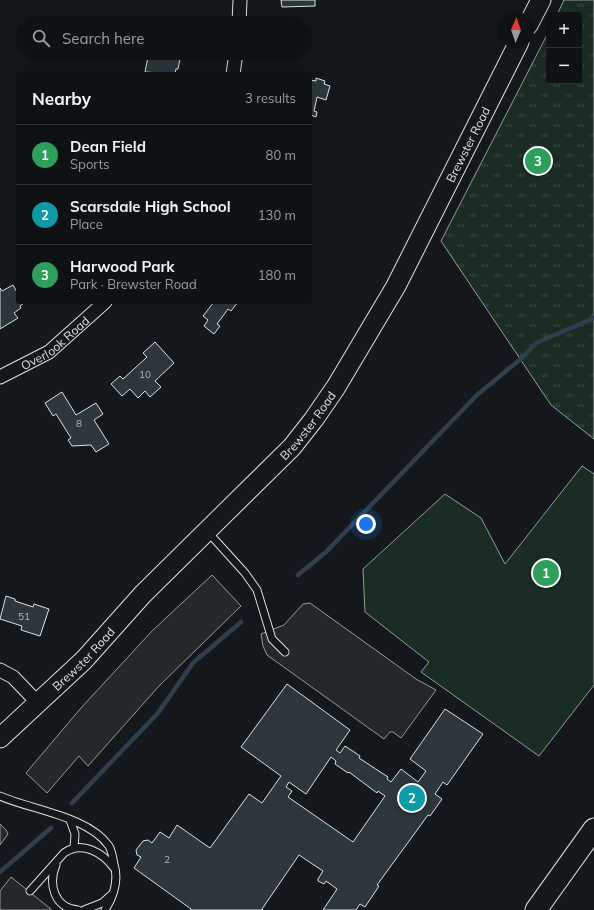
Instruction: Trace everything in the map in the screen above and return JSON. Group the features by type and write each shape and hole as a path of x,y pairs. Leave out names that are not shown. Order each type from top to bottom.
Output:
{"main road":[{"path":"536,910 594,829"}],"street":[{"path":"239,16 240,0"},
{"path":"534,13 541,0"},
{"name":"Brewster Road","path":"0,738 84,660 143,594 292,446 336,387 396,286 516,48"},
{"path":"233,72 235,60"},
{"name":"Overlook Road","path":"0,377 49,352 102,304"},
{"path":"0,670 13,677 38,702"}],"lane":[{"path":"206,531 245,573 257,590 272,638 285,652"},
{"path":"0,796 48,811 70,820 96,833 110,847 116,872 114,894 105,910"},
{"path":"70,820 75,834 74,848"},
{"path":"30,891 64,853 74,848 88,849 99,853 106,858 116,872"},
{"path":"57,861 52,883 54,894 59,901 74,910 78,910"},
{"path":"84,910 102,903 114,894"}],"green space":[{"path":"564,0 594,0 594,439 551,405 441,241 546,37 546,84 582,84 582,12 558,12"},
{"path":"582,466 594,474 594,685 539,756 421,672 429,662 365,612 363,569 445,494 481,518 505,564"}],"shaded area":[{"path":"212,575 241,606 159,686 88,766 79,756 47,793 26,773 81,708 152,631"},
{"path":"310,603 416,679 436,690 401,738 393,732 390,732 384,739 267,655 263,646 261,634 284,625 303,604"},
{"path":"0,824 8,834 0,845"},
{"path":"11,877 52,910 0,910 0,891"}],"building":[{"path":"281,0 315,0 315,6 282,7"},
{"path":"147,60 180,60 178,69 176,69 175,72 145,72"},
{"path":"316,78 325,81 324,84 330,86 326,100 317,97 314,111 317,112 316,117 312,115 312,80 316,81"},
{"path":"13,285 16,290 16,304 23,304 20,306 21,308 14,313 18,318 0,329 0,288 2,291"},
{"path":"212,304 236,304 231,311 228,309 217,324 220,326 214,334 204,326 208,320 203,316"},
{"path":"155,342 174,363 155,381 161,387 150,397 145,391 138,398 130,389 122,396 111,384 120,376 123,379 147,357 143,353"},
{"path":"62,392 76,415 96,403 103,414 94,420 109,444 96,452 91,445 72,446 68,440 71,438 56,414 53,416 45,403"},
{"path":"6,596 15,599 15,601 33,607 34,604 49,609 40,636 21,630 22,626 0,619"},
{"path":"287,684 350,730 336,750 340,753 345,746 360,756 359,758 388,777 387,779 391,782 401,769 418,782 426,771 410,759 445,709 483,734 447,785 443,782 435,794 442,799 430,816 428,815 377,885 379,886 365,907 360,904 356,910 323,910 337,889 326,881 324,884 318,881 323,871 299,855 262,909 263,910 190,910 191,909 134,868 141,857 137,855 136,850 143,841 148,840 152,843 160,832 169,838 177,825 210,848 249,794 262,803 281,776 241,747","holes":["331,757 336,761 335,764 348,773 349,772 377,793 378,791 385,796 353,842 288,797 292,791 286,787 289,782 306,794"]}],"waterway":[{"path":"298,575 326,552 477,395 523,357 536,343 594,318"},
{"path":"72,803 158,713 193,663 241,622"},
{"path":"0,872 51,828"}],"place":[{"name":"Harwood Park","path":"538,161"},
{"name":"Dean Field","path":"546,573"},
{"name":"Scarsdale High School","path":"412,798"}]}
